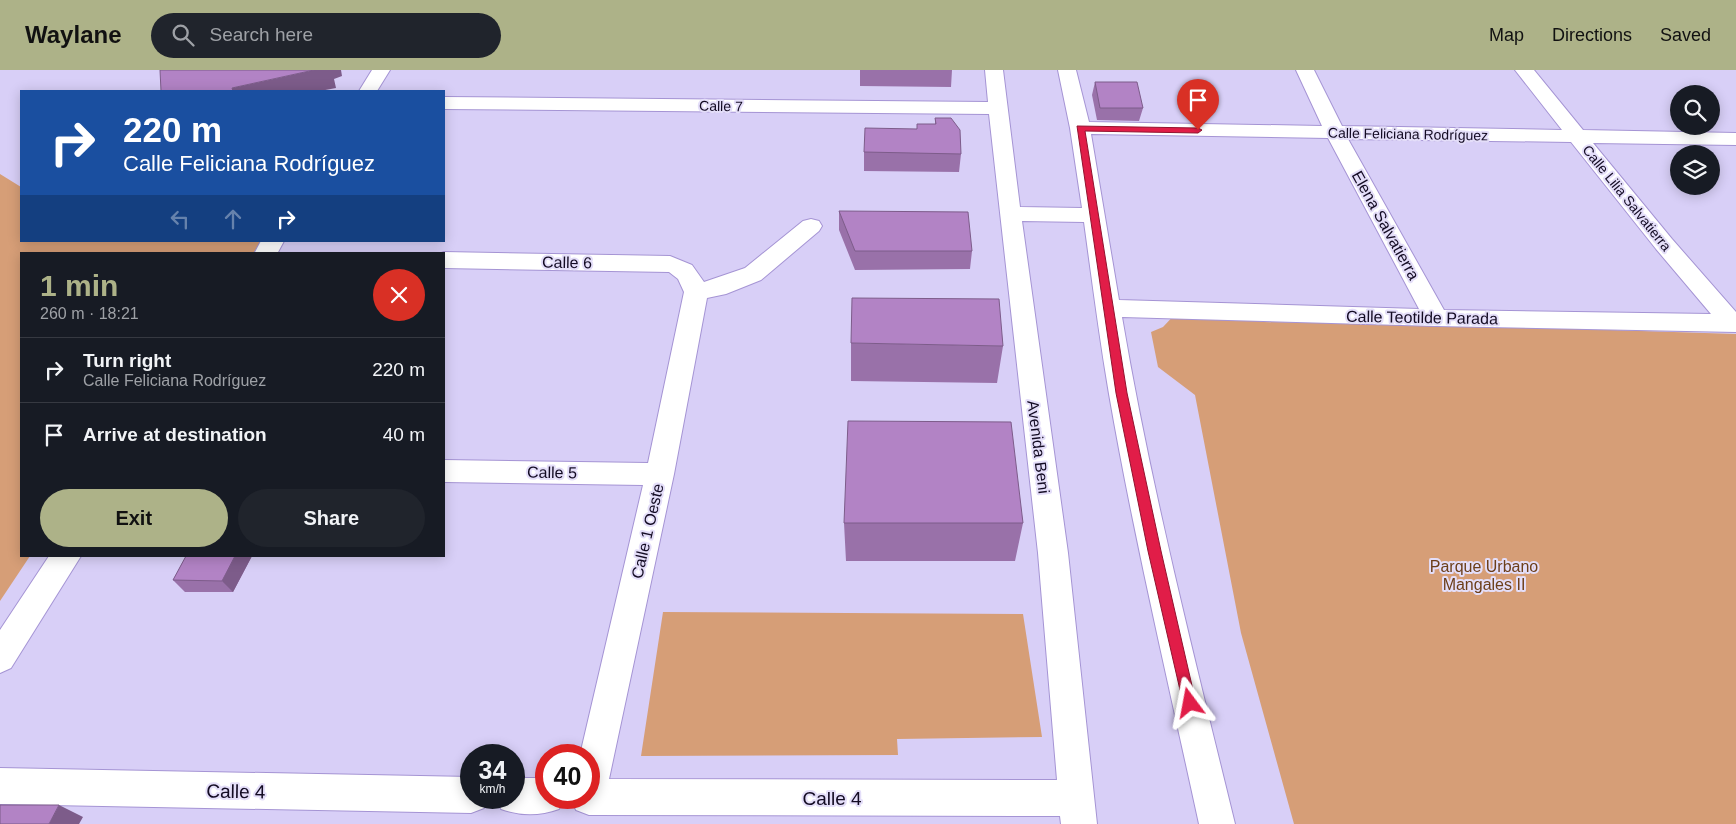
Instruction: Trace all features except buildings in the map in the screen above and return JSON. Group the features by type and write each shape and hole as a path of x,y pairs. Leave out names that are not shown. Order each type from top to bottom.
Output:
{"street":[{"path":"369,90 381,70"},
{"name":"Avenida Beni","path":"994,70 1010,214 1053,554 1078,811"},
{"path":"1067,70 1080,128 1092,215 1122,393 1154,551 1217,824"},
{"name":"Elena Salvatierra","path":"1305,70 1335,132 1436,318"},
{"name":"Calle Lilia Salvatierra","path":"1524,70 1664,244 1734,323"},
{"name":"Calle 7","path":"445,103 998,108"},
{"name":"Calle Feliciana Rodríguez","path":"1080,128 1736,139"},
{"path":"1010,214 1092,215"},
{"path":"691,282 718,288 753,274 811,226"},
{"name":"Calle 6","path":"445,260 670,264 679,266 691,282"},
{"name":"Calle 1 Oeste","path":"599,744 660,474 691,282"},
{"name":"Calle Teotilde Parada","path":"1107,308 1436,318 1734,323"},
{"name":"Calle 5","path":"445,471 660,474"},
{"path":"0,658 65,557"},
{"name":"Calle 4","path":"0,786 460,795"},
{"name":"Calle 4","path":"600,797 1078,811"}],"green space":[{"path":"0,174 20,186 20,242 260,242 254,252 20,252 20,557 29,557 0,601"},
{"name":"Parque Urbano Mangales II","path":"1179,310 1264,322 1482,326 1736,334 1736,824 1294,824 1241,633 1195,395 1158,367 1151,332 1163,327"},
{"path":"663,612 1023,614 1042,737 897,739 898,755 641,756"}],"route":[{"path":"1190,703 1154,551 1122,393 1092,215 1080,128 1198,130"}]}
